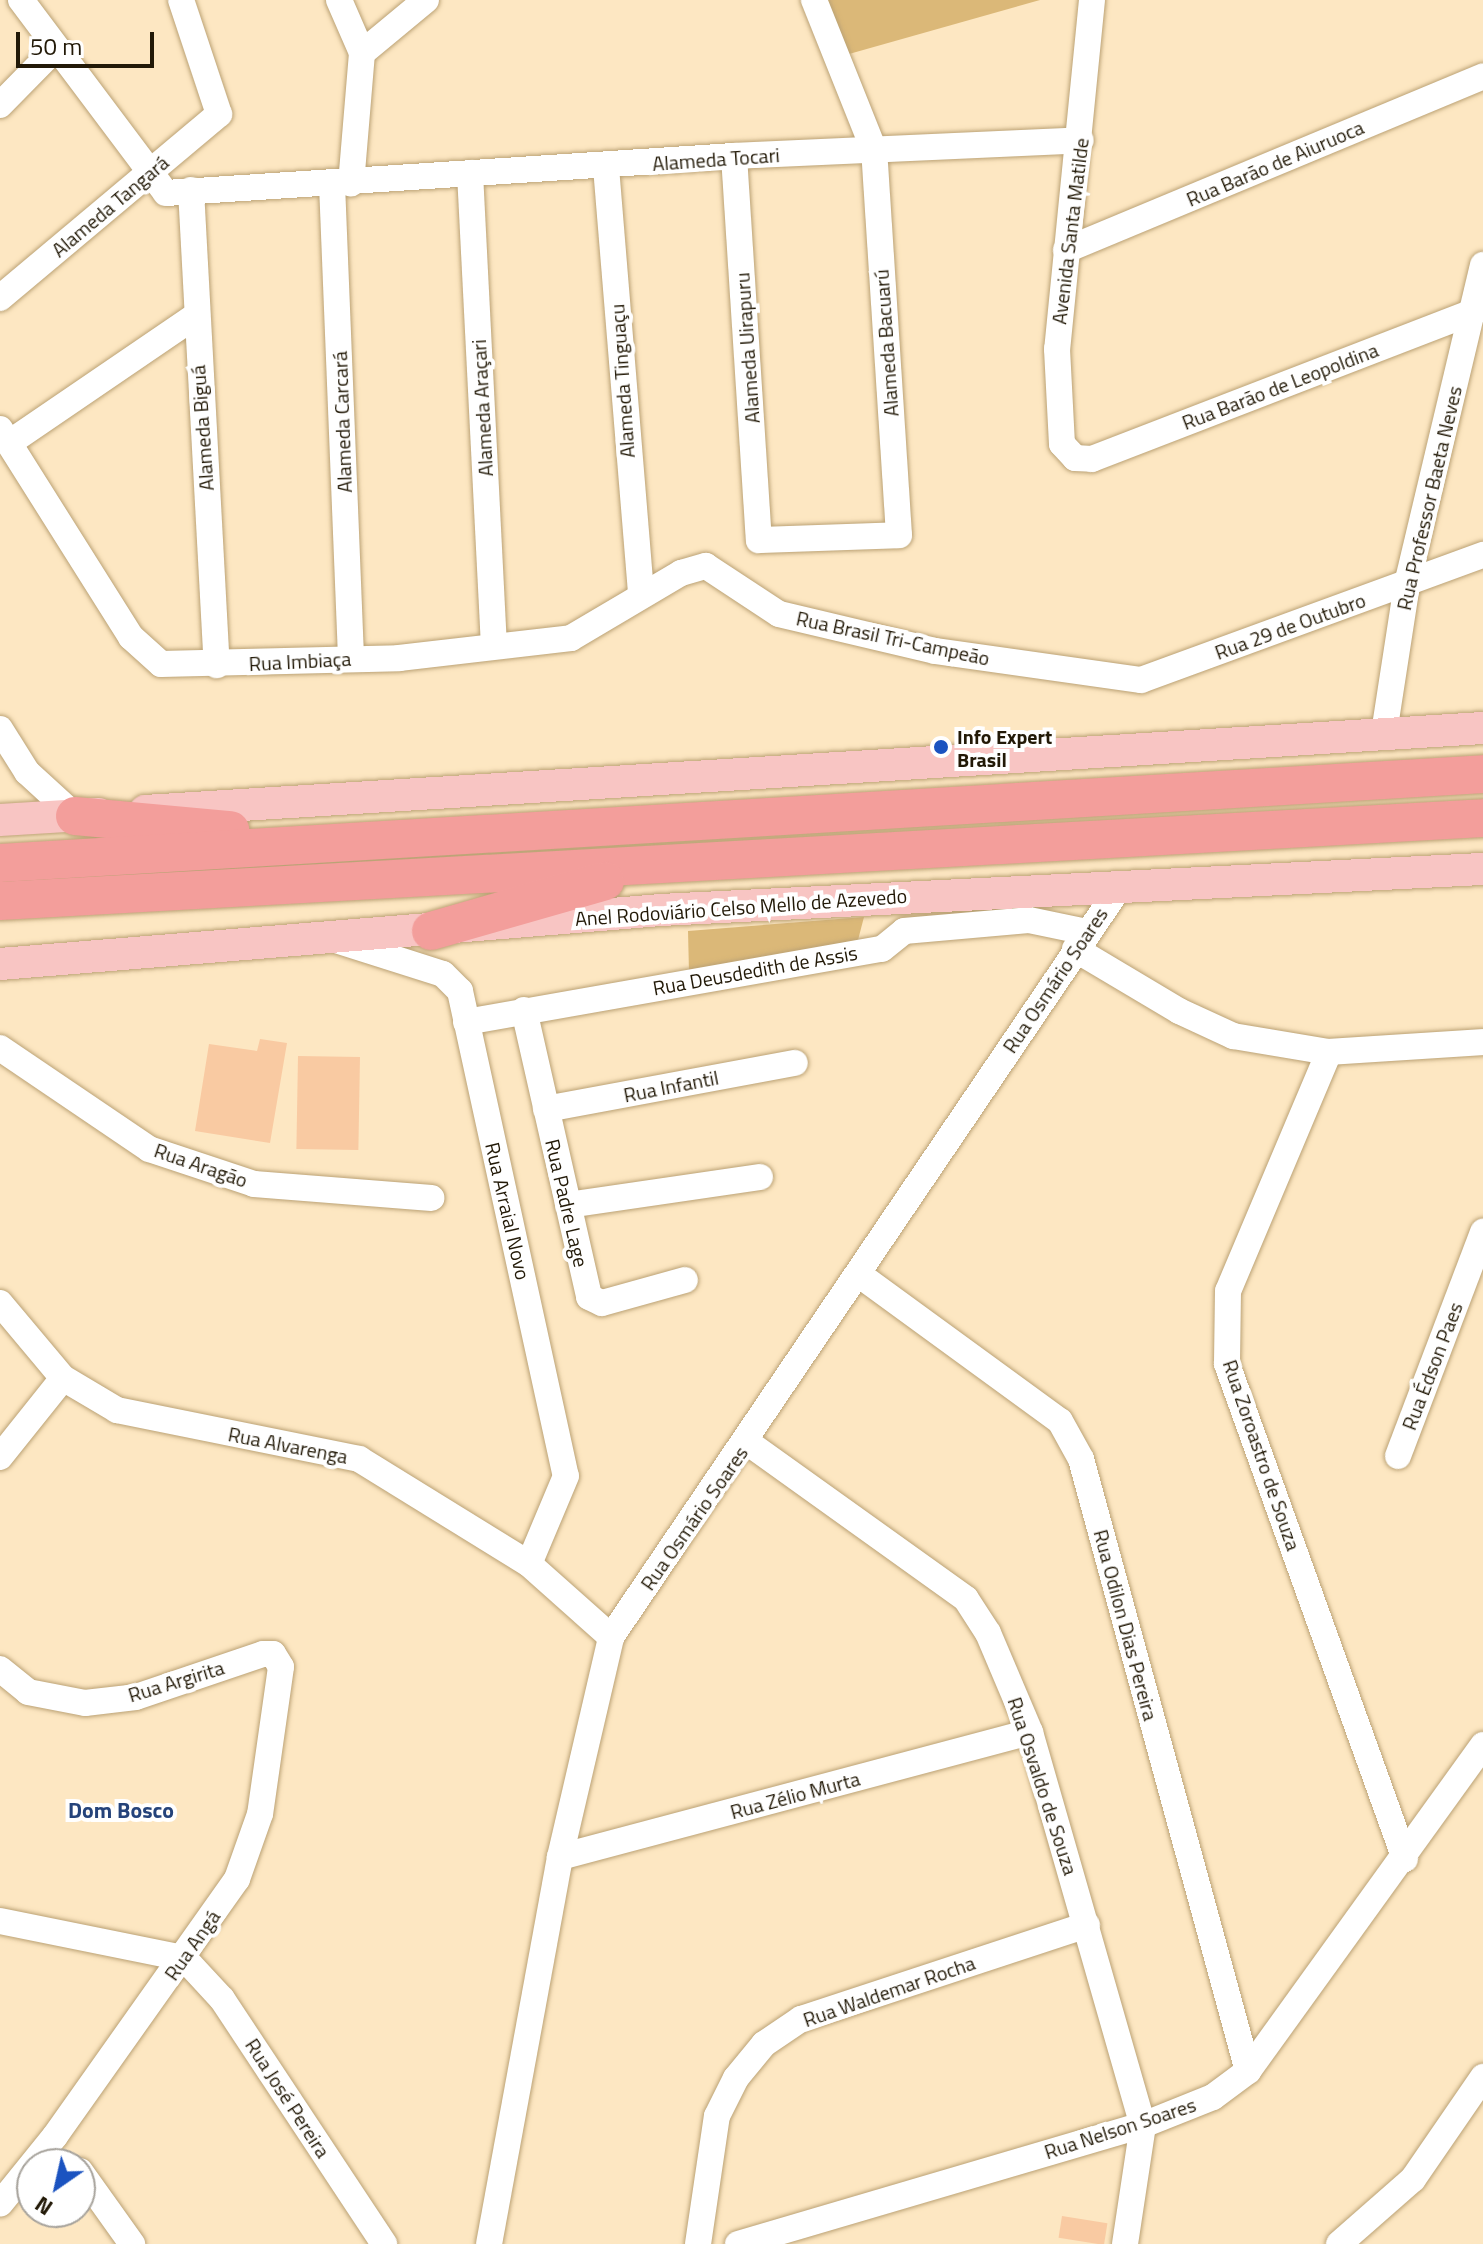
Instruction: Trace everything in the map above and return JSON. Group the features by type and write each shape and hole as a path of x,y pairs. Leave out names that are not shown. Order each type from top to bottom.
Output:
{"highway":[{"path":"0,863 1483,774"},
{"path":"75,816 352,841"},
{"path":"0,901 1483,818"},
{"path":"431,931 672,861"}],"main road":[{"path":"0,820 337,795 957,763 1483,728"},
{"name":"Anel Rodoviário Celso Mello de Azevedo","path":"0,964 661,910 1483,869"}],"street":[{"path":"21,0 56,48 169,186"},
{"name":"Alameda Tangará","path":"0,298 169,186 219,114 181,0"},
{"path":"339,0 362,53 342,184"},
{"path":"362,53 426,0"},
{"name":"Alameda Bacuarú","path":"759,540 899,535 874,150 814,0"},
{"name":"Avenida Santa Matilde","path":"1075,458 1062,444 1057,349 1081,140 1092,0"},
{"path":"0,105 56,48"},
{"name":"Rua Barão de Aiuruoca","path":"1066,250 1483,76"},
{"name":"Alameda Tocari","path":"169,186 342,184 734,156 1081,140"},
{"name":"Alameda Uirapuru","path":"734,156 759,540"},
{"name":"Alameda Tinguaçu","path":"606,167 641,595"},
{"name":"Alameda Araçari","path":"470,173 494,643"},
{"name":"Alameda Carcará","path":"342,184 351,659"},
{"name":"Alameda Biguá","path":"169,186 195,316 217,665"},
{"name":"Rua Professor Baeta Neves","path":"1384,733 1407,584 1478,310 1483,265"},
{"name":"Rua Barão de Leopoldina","path":"1075,458 1092,459 1478,310"},
{"path":"5,436 195,316"},
{"name":"Rua Imbiaça","path":"5,436 131,637 161,664 217,665 399,658 494,643 571,638 641,595 706,566"},
{"name":"Rua 29 de Outubro","path":"1141,680 1483,555"},
{"name":"Rua Brasil Tri-Campeão","path":"706,566 779,614 935,651 1141,680"},
{"path":"0,729 27,772 75,816"},
{"name":"Rua Osmário Soares","path":"489,2244 560,1857 611,1637 861,1276 1081,940 1121,885"},
{"name":"Rua Deusdedith de Assis","path":"466,1022 882,949 904,931 1029,920 1081,940 1179,1011 1233,1036 1329,1052 1483,1042"},
{"name":"Rua Arraial Novo","path":"331,939 452,978 460,991 566,1476 559,1503 529,1564"},
{"name":"Rua Padre Lage","path":"524,1010 589,1297 602,1303 685,1280"},
{"name":"Rua Zoroastro de Souza","path":"1329,1052 1228,1291 1227,1364 1405,1859"},
{"name":"Rua Aragão","path":"7,1061 149,1149 254,1184 431,1198"},
{"name":"Rua Infantil","path":"546,1109 795,1063"},
{"path":"568,1205 760,1177"},
{"name":"Rua Édson Paes","path":"1398,1456 1483,1232"},
{"name":"Rua Odilon Dias Pereira","path":"861,1276 1060,1421 1081,1459 1248,2071"},
{"name":"Rua Alvarenga","path":"0,1303 63,1378 117,1410 359,1459 529,1564 611,1637"},
{"path":"0,1457 63,1378"},
{"name":"Rua Osvaldo de Souza","path":"747,1442 966,1599 988,1633 1030,1732 1143,2125 1125,2244"},
{"name":"Rua Argirita","path":"0,1669 28,1692 85,1703 136,1697 263,1654"},
{"name":"Rua Angá","path":"0,2204 55,2136 184,1958 237,1879 260,1814 281,1667 273,1654 263,1654"},
{"name":"Rua Zélio Murta","path":"560,1857 1030,1732"},
{"name":"Rua Nelson Soares","path":"738,2244 1143,2125 1213,2097 1248,2071 1405,1859 1483,1745"},
{"path":"0,1921 184,1958"},
{"name":"Rua Waldemar Rocha","path":"698,2244 717,2116 736,2078 764,2044 801,2019 1087,1925"},
{"name":"Rua José Pereira","path":"184,1958 222,1999 384,2244"},
{"path":"1339,2244 1413,2179 1483,2077"},
{"path":"55,2136 64,2148"},
{"path":"96,2193 132,2244"}],"shaded area":[{"path":"824,0 1040,0 849,54"},
{"path":"864,917 858,940 689,972 688,931"}],"building":[{"path":"260,1039 287,1043 270,1143 195,1131 209,1044 257,1051"},
{"path":"298,1056 360,1057 358,1150 296,1149"},
{"path":"1062,2216 1107,2223 1104,2244 1059,2238"}],"place":[{"name":"Info Expert Brasil","path":"941,747"}],"district":[{"name":"Dom Bosco","path":"121,1811"}]}
